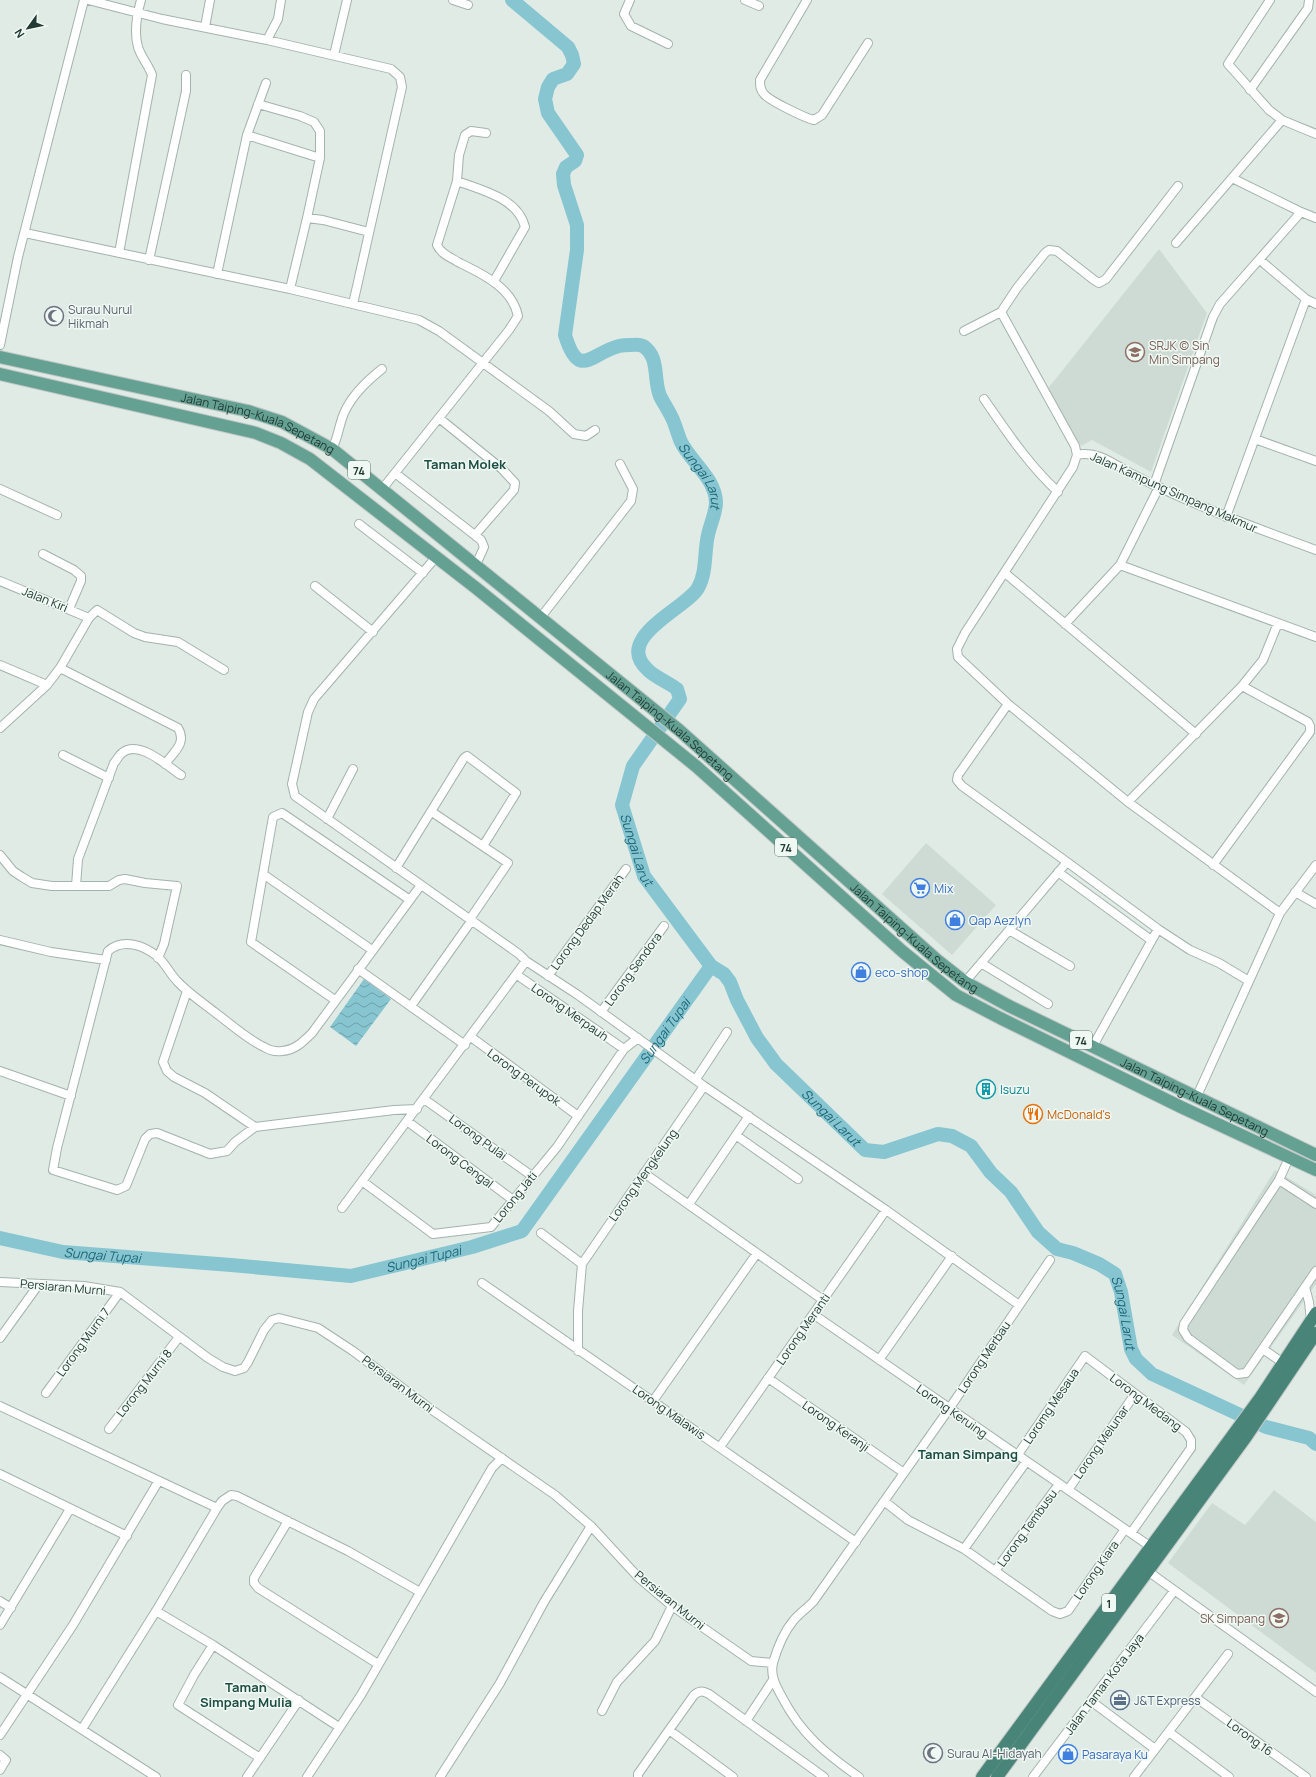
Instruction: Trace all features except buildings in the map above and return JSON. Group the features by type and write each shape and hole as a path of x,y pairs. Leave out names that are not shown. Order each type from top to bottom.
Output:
{"highway":[{"name":"1","path":"1001,1775 1246,1437 1283,1363 1313,1317"},
{"name":"1","path":"982,1777 1236,1430 1264,1402 1316,1334"}],"main road":[{"name":"Jalan Taiping-Kuala Sepetang","path":"0,357 248,411 282,422 332,448 679,730 937,960 965,982 1009,1006 1316,1155"},
{"name":"Jalan Taiping-Kuala Sepetang","path":"0,374 256,433 281,443 310,459 437,556 644,723 902,951 956,995 1174,1104 1316,1170"}],"street":[{"path":"0,345 25,233 84,0"},
{"path":"88,0 162,19 267,40 391,69 400,77 402,87 353,304"},
{"path":"118,253 152,75 138,47 138,12 141,0"},
{"path":"205,27 210,0"},
{"path":"267,40 278,19 281,0"},
{"path":"334,55 347,0"},
{"path":"453,0 468,5"},
{"path":"630,0 624,14 630,26 668,44"},
{"path":"745,0 759,6"},
{"path":"808,0 760,80 760,88 764,95 806,118 814,120 822,115 868,43"},
{"path":"1270,0 1228,62 1228,66 1269,110 1282,120 1316,134"},
{"path":"1250,90 1308,8 1309,0"},
{"path":"149,260 186,91 186,74"},
{"path":"217,274 247,134 266,82"},
{"path":"258,104 300,116 314,122 320,131 320,158 308,218 290,289"},
{"path":"1176,243 1282,120"},
{"path":"383,488 518,316 516,306 494,281 446,255 437,245 457,181 459,155 464,135 471,131 486,133"},
{"path":"247,134 320,158"},
{"path":"1232,178 1316,218"},
{"path":"457,181 490,193 512,205 523,217 525,227 494,281"},
{"path":"964,331 1001,312 1017,288 1044,253 1049,250 1057,251 1099,283 1106,279 1178,186"},
{"path":"1065,624 1120,565 1156,486 1214,317 1228,294 1260,260 1301,212"},
{"path":"308,218 323,220 369,232"},
{"path":"25,233 290,289 419,320 439,330 482,363 550,411 574,434 586,436 595,430"},
{"path":"1260,260 1306,299 1316,304"},
{"path":"1226,517 1256,439 1306,299"},
{"path":"1001,312 1075,446 1077,455 1073,467 1058,492 965,633 957,649 957,653 962,661 1008,704 1128,802 1280,913"},
{"path":"332,448 338,439 340,422 345,410 365,383 382,369"},
{"path":"984,398 1012,440 1038,474 1058,492"},
{"path":"439,418 510,475 515,483 514,490 475,535"},
{"path":"1256,439 1316,461"},
{"name":"Jalan Kampung Simpang Makmur","path":"1077,455 1085,453 1096,455 1156,486 1226,517 1316,550"},
{"path":"540,617 631,501 633,490 620,464"},
{"path":"395,473 481,540 484,547 476,565"},
{"path":"0,489 57,515"},
{"path":"359,524 423,573"},
{"path":"44,554 74,570 81,576 81,581 69,609"},
{"path":"437,556 314,699 308,712 292,784 295,796 519,954 526,961 601,1012 704,1086 952,1256 1019,1305"},
{"path":"1120,565 1316,637"},
{"path":"1005,573 1196,734"},
{"name":"Jalan Kiri","path":"0,581 89,618"},
{"path":"315,586 373,632"},
{"path":"0,728 47,685 60,668 89,618 97,610 134,633 145,637 178,642 224,670"},
{"path":"1128,802 1242,686 1263,660 1278,623"},
{"path":"0,665 47,685"},
{"path":"60,668 178,728 182,735 182,742 165,764"},
{"path":"1213,865 1310,732 1308,722 1242,686"},
{"path":"1008,704 958,775 957,780 962,786 1158,929 1190,950 1219,963 1249,981"},
{"path":"76,886 78,859 114,763 123,752 132,749 144,750 181,775"},
{"path":"63,755 109,778"},
{"path":"396,868 464,758 467,756 516,793 483,846"},
{"path":"327,819 353,769"},
{"path":"411,1006 471,920 508,863 432,812"},
{"path":"335,1000 251,942 273,817 282,813 410,900"},
{"path":"0,855 13,871 32,882 52,886 109,886 119,880 125,879 177,886 164,944 158,958"},
{"path":"965,982 1067,862"},
{"path":"1197,1096 1280,913 1316,865"},
{"name":"Lorong Dedap Merah","path":"548,976 626,869"},
{"path":"1058,872 1151,940"},
{"path":"263,874 372,950"},
{"path":"417,1109 394,1110 255,1127 226,1151 210,1154 156,1133 150,1134 145,1139 126,1186 117,1190 53,1170 108,952 115,946 123,943 142,947 158,958 187,991 252,1040 265,1048 281,1052 292,1050 302,1044 312,1033 358,968 421,885"},
{"path":"1296,892 1316,904"},
{"name":"Lorong Sendora","path":"601,1012 664,926"},
{"path":"1093,1046 1158,929"},
{"path":"1009,930 1070,966"},
{"path":"0,940 51,952 106,960"},
{"path":"342,1208 471,1037 526,961"},
{"path":"982,963 1048,1004"},
{"path":"358,968 465,1045"},
{"name":"Lorong Merpauh","path":"516,975 624,1049"},
{"path":"187,991 163,1062 166,1070 174,1077 205,1093 255,1127"},
{"path":"696,1079 727,1032"},
{"name":"Lorong Perupok","path":"471,1037 578,1116"},
{"name":"Lorong Jati","path":"362,1181 433,1234 491,1227 557,1147 624,1049 638,1038"},
{"path":"0,1071 71,1096"},
{"name":"Lorong Mengkelung","path":"582,1264 704,1086"},
{"name":"Lorong Pulai","path":"424,1099 532,1176"},
{"path":"689,1204 749,1116"},
{"name":"Lorong Cengal","path":"408,1121 513,1200"},
{"path":"736,1136 798,1179"},
{"path":"1289,1158 1279,1180 1184,1324 1183,1330 1188,1338 1237,1374 1246,1373 1316,1271"},
{"path":"644,1173 823,1300"},
{"path":"1279,1180 1316,1204"},
{"name":"Lorong Meranti","path":"720,1447 886,1210"},
{"path":"541,1234 582,1264 578,1311 578,1351"},
{"path":"653,1401 757,1253"},
{"path":"879,1360 952,1256"},
{"name":"Lorong Merbau","path":"773,1663 787,1629 794,1620 813,1602 856,1542 949,1409 1050,1260"},
{"name":"Persiaran Murni","path":"0,1282 84,1286 120,1292 179,1337 223,1367 235,1371 244,1368 264,1330 272,1320 279,1318 287,1319 318,1328 353,1351 432,1410 555,1495 591,1526 639,1578 672,1606 751,1660 773,1663"},
{"name":"Lorong Malawis","path":"482,1283 578,1351 720,1447 856,1542"},
{"path":"0,1338 39,1284"},
{"path":"1305,1287 1313,1317"},
{"name":"Lorong Murni 7","path":"46,1393 120,1292"},
{"name":"Lorong Keruing","path":"813,1314 1151,1547"},
{"name":"Lorong Murni 8","path":"109,1429 179,1337"},
{"path":"1263,1349 1283,1363"},
{"name":"Lorong Medang","path":"1086,1356 1186,1432 1191,1440 1192,1448 1128,1531"},
{"name":"Loromg Mesaua","path":"1017,1456 1086,1356"},
{"name":"Lorong Keranji","path":"768,1378 904,1473"},
{"name":"Lorong Melunar","path":"1068,1490 1135,1394"},
{"path":"0,1406 158,1482 217,1508"},
{"path":"307,1777 361,1694 492,1468 502,1458"},
{"path":"964,1549 1026,1462"},
{"path":"0,1474 127,1536"},
{"path":"0,1735 73,1625 158,1482"},
{"name":"Lorong Tembusu","path":"995,1571 1059,1484"},
{"path":"82,1729 156,1611 217,1508 222,1501 231,1495 237,1496 348,1551 420,1592"},
{"path":"884,1501 908,1520 964,1549 995,1571"},
{"path":"0,1625 70,1508"},
{"path":"288,1521 254,1578 254,1583 258,1588 378,1664"},
{"path":"440,1777 500,1683 544,1602 591,1526"},
{"name":"Lorong Kiara","path":"995,1571 1052,1611 1060,1614 1068,1611 1128,1531"},
{"path":"1149,1572 1316,1692"},
{"name":"Jalan Taman Kota Jaya","path":"1033,1777 1174,1591"},
{"path":"0,1601 11,1608"},
{"path":"602,1711 617,1682 655,1642 672,1606"},
{"path":"156,1611 213,1645 339,1727"},
{"path":"213,1645 194,1675 178,1705 260,1758"},
{"path":"1134,1777 1228,1654"},
{"path":"773,1663 773,1680 788,1710 807,1735 838,1762 860,1777"},
{"path":"0,1678 156,1777"},
{"path":"746,1721 773,1680"},
{"path":"638,1777 638,1774 694,1695 700,1691 709,1694 824,1777"},
{"name":"Lorong 16","path":"1195,1697 1306,1777"},
{"path":"247,1777 299,1700"},
{"path":"1091,1701 1155,1749"},
{"path":"669,1730 732,1777"},
{"path":"1169,1732 1229,1777"},
{"path":"0,1755 6,1760 0,1770"}],"shaded area":[{"name":"SRJK (c) Sin Min Simpang","path":"1159,249 1207,313 1151,472 1092,440 1081,446 1046,391"},
{"path":"926,843 996,905 952,955 882,894"},
{"path":"1275,1170 1316,1195 1316,1284 1244,1385 1172,1335"},
{"name":"SK Simpang","path":"1274,1490 1316,1522 1316,1673 1168,1563 1212,1503 1245,1525"}],"water":[{"path":"364,979 391,999 356,1046 330,1027"}],"waterway":[{"name":"Sungai Larut","path":"512,0 568,47 574,64 567,74 553,79 548,87 545,99 548,113 577,155 575,161 566,167 563,174 564,185 577,225 577,250 565,335 570,349 575,357 581,361 593,358 609,349 622,345 643,346 652,356 660,396 673,420 681,442 712,485 715,493 715,510 709,531 701,582 691,596 655,625 645,636 639,647 640,659 649,671 677,689 680,699 633,766 622,805 644,876 711,966 724,974 730,982 737,1000 757,1038 776,1064 865,1150 884,1152 938,1134 952,1136 971,1146 991,1173 1011,1192 1038,1232 1057,1249 1073,1253 1099,1264 1115,1274 1121,1292 1131,1349 1136,1359 1152,1374 1266,1427 1309,1438 1316,1444"},
{"name":"Sungai Tupai","path":"0,1238 63,1252 351,1276 472,1247 522,1231 711,966"}],"place":[{"name":"Surau Nurul Hikmah","path":"54,316"},
{"name":"SRJK (c) Sin Min Simpang","path":"1135,352"},
{"name":"Mix","path":"920,888"},
{"name":"Qap Aezlyn","path":"955,920"},
{"name":"eco-shop","path":"861,972"},
{"name":"Isuzu","path":"986,1089"},
{"name":"McDonald's","path":"1033,1114"},
{"name":"SK Simpang","path":"1279,1618"},
{"name":"J&T Express","path":"1120,1700"},
{"name":"Surau Al-Hidayah","path":"933,1753"},
{"name":"Pasaraya Ku","path":"1068,1754"}],"district":[{"name":"Taman Molek","path":"465,464"},
{"name":"Taman Simpang","path":"968,1454"},
{"name":"Taman Simpang Mulia","path":"246,1694"}]}
